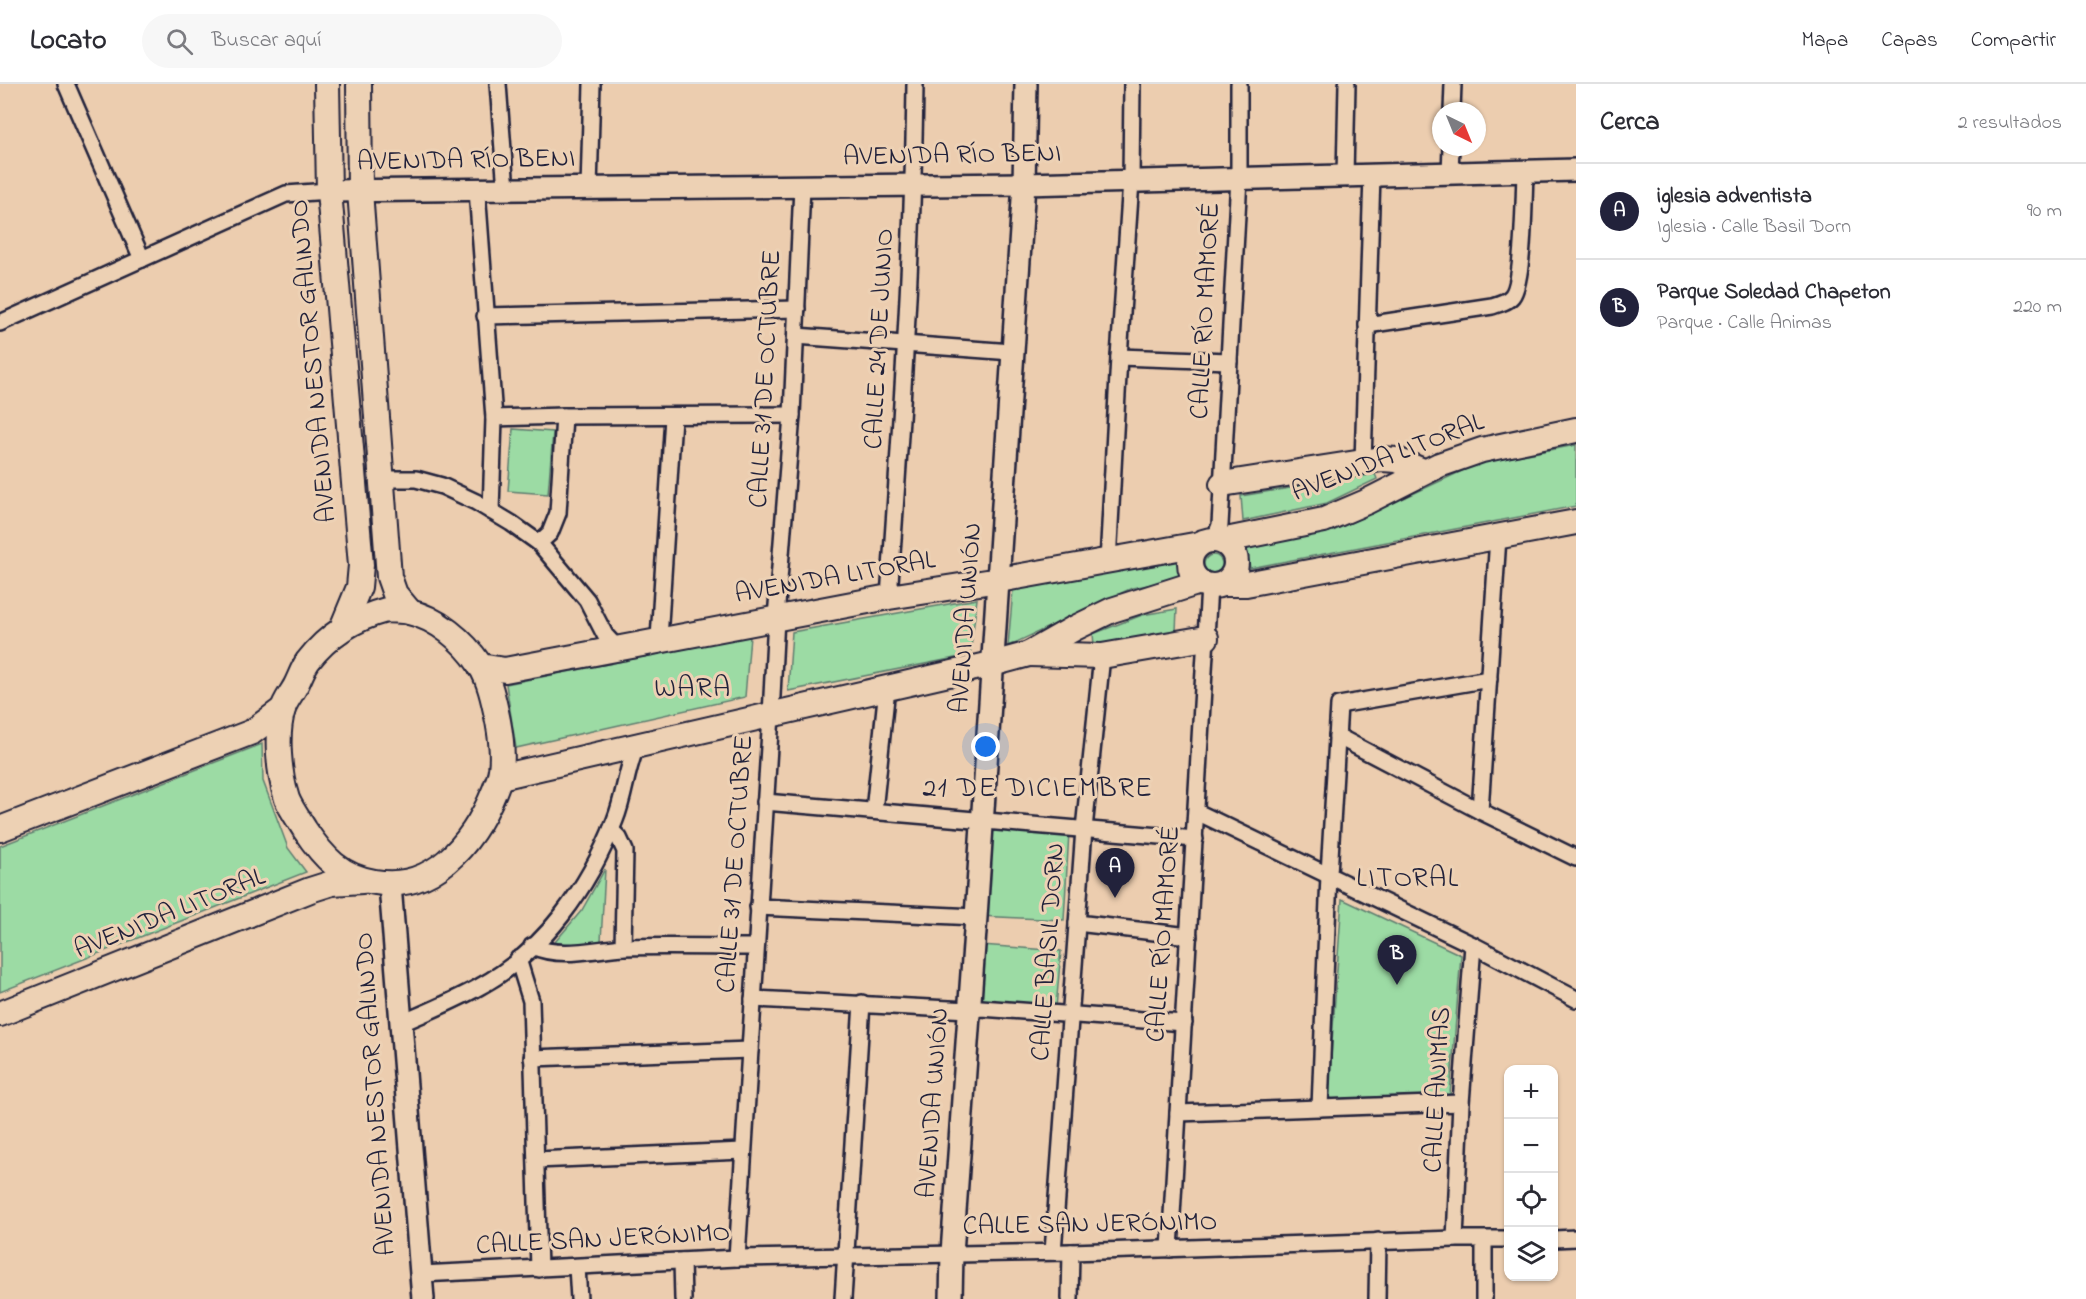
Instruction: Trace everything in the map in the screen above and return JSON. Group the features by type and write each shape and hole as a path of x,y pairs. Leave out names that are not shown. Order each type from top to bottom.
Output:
{"main road":[{"name":"AVENIDA NESTOR GALINDO","path":"327,84 329,192 361,565 359,587 342,628"},
{"path":"359,84 360,191 389,577 395,594 410,612"},
{"name":"AVENIDA LITORAL","path":"480,666 505,670 659,639 889,597 1108,562 1324,520 1366,502 1423,471 1482,450 1576,430"},
{"path":"1222,483 1382,459 1397,460 1423,471"},
{"path":"500,777 1029,654 1072,629 1112,610 1211,584 1234,572 1236,558 1228,545 1212,542 1191,556 1192,572 1211,584 1246,584 1576,522"},
{"path":"386,610 410,612 426,618 455,637 480,666 493,696 501,739 500,777 484,812 469,837 448,860 419,879 390,885 364,881 333,866 316,848 288,799 278,746 283,709 308,661 342,628 370,614 386,610"},
{"path":"1029,654 1102,656 1206,638"},
{"path":"0,829 252,732 283,709"},
{"name":"AVENIDA LITORAL","path":"0,1014 310,890 332,883 364,881"}],"street":[{"path":"66,84 142,259"},
{"path":"498,84 506,189"},
{"path":"589,189 592,84"},
{"name":"CALLE 24 DE JUNIO","path":"889,597 907,345 914,185 915,84"},
{"name":"AVENIDA UNIÓN","path":"951,1299 952,1253 1024,184 1026,84"},
{"path":"1108,562 1131,181 1132,84"},
{"name":"CALLE RÍO MAMORÉ","path":"1212,542 1220,525 1239,178 1239,84"},
{"path":"1345,176 1347,84"},
{"path":"1452,102 1453,84"},
{"path":"1450,173 1451,156"},
{"name":"AVENIDA RÍO BENI","path":"329,192 1024,184 1576,170"},
{"path":"1367,325 1491,306 1503,303 1513,296 1520,271 1525,171"},
{"path":"1363,462 1372,175"},
{"name":"CALLE 31 DE OCTUBRE","path":"737,1258 776,618 792,415 802,186"},
{"path":"477,190 494,418 491,511"},
{"path":"0,323 286,194 329,192"},
{"path":"485,316 796,309"},
{"path":"796,336 1012,352"},
{"path":"1119,357 1229,361"},
{"path":"494,418 792,415"},
{"path":"539,543 550,533 558,513 564,416"},
{"path":"659,639 673,417"},
{"path":"382,479 417,480 442,486 491,511 539,543 587,600 605,635 618,649"},
{"path":"1480,812 1498,537"},
{"name":"CALLE RÍO MAMORÉ","path":"1170,1249 1211,584"},
{"name":"CALLE BASIL DORN","path":"1053,1252 1084,829 1102,656"},
{"path":"1320,1108 1329,874 1340,705 1489,679"},
{"path":"874,811 887,688"},
{"path":"1337,736 1480,812 1576,858"},
{"path":"400,1024 481,986 518,959 549,931 586,883 616,818 631,760 638,745"},
{"path":"765,802 1195,838"},
{"path":"1197,812 1473,945 1576,999"},
{"path":"611,830 619,838 625,851 623,948"},
{"name":"AVENIDA NESTOR GALINDO","path":"390,885 423,1299"},
{"path":"758,907 976,917"},
{"path":"1077,923 1189,936"},
{"name":"CALLE ANIMAS","path":"1455,1239 1461,1103 1473,945"},
{"path":"532,946 556,953 623,948 755,947"},
{"path":"518,959 531,1001 539,1269"},
{"path":"753,999 969,1010 981,1008 1184,1023"},
{"path":"843,1299 862,1003"},
{"path":"532,1058 750,1050"},
{"path":"1178,1113 1461,1103"},
{"path":"536,1160 743,1151"},
{"path":"1558,1239 1576,1238"},
{"name":"CALLE SAN JERÓNIMO","path":"421,1274 737,1258 1071,1252 1378,1241 1504,1239"},
{"path":"1484,1299 1485,1240"},
{"path":"1377,1299 1378,1241"},
{"path":"1070,1299 1071,1252"},
{"path":"682,1261 683,1299"},
{"path":"577,1267 579,1299"}],"green space":[{"path":"513,429 553,432 548,494 508,491"},
{"path":"1576,445 1576,506 1250,568 1247,548 1333,531 1479,463"},
{"path":"1375,474 1377,479 1327,503 1243,521 1241,496"},
{"path":"1213,555 1219,558 1222,564 1219,570 1213,573 1207,570 1204,564 1207,558"},
{"path":"1177,561 1180,579 1132,588 1008,646 1013,590"},
{"path":"977,599 970,655 788,691 792,632"},
{"path":"1177,609 1176,631 1094,645 1093,634 1142,615"},
{"path":"750,636 745,697 516,748 506,684"},
{"path":"262,744 263,781 288,848 306,872 0,992 0,846"},
{"path":"984,827 1069,832 1064,920 979,916"},
{"path":"605,869 601,941 550,948 582,910"},
{"path":"1342,899 1461,955 1450,1095 1328,1099"},
{"path":"981,945 1061,951 1056,1008 976,1002"}],"place":[{"name":"iglesia adventista","path":"1115,898"},
{"name":"Parque Soledad Chapeton","path":"1397,985"}],"district":[{"name":"WARA","path":"693,689"},
{"name":"21 DE DICIEMBRE","path":"1038,789"},
{"name":"LITORAL","path":"1408,879"}]}
